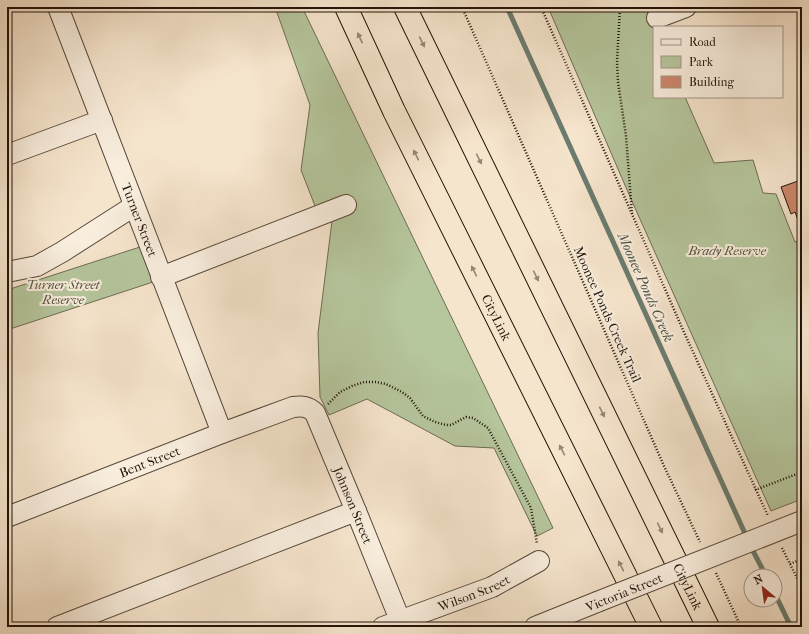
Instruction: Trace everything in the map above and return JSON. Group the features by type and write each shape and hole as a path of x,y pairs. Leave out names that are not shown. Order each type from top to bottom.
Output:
{"highway":[{"name":"CityLink","path":"346,7 402,126 651,627"},
{"name":"CityLink","path":"405,7 708,627"}],"street":[{"name":"Turner Street","path":"58,7 222,433"},
{"path":"657,18 686,7"},
{"path":"7,155 102,120"},
{"path":"161,277 346,205"},
{"path":"7,272 37,266 62,252 134,206"},
{"name":"Bent Street","path":"7,518 222,433 293,407 306,407 315,413"},
{"name":"Johnson Street","path":"315,413 356,511 391,624"},
{"path":"57,627 356,511"},
{"name":"Victoria Street","path":"543,626 597,602 802,521"},
{"name":"Wilson Street","path":"391,624 492,587 539,561"}],"path":[{"name":"Moonee Ponds Creek Trail","path":"462,7 664,466 701,543"},
{"path":"541,7 632,217 768,517"},
{"path":"620,7 617,62 618,82 626,136 632,217"},
{"path":"315,413 330,402 340,392 364,382 376,382 386,384 402,392 410,398 423,416 435,422 451,425 466,417 473,418 488,428 531,508 534,518 539,561"},
{"path":"755,490 802,472"},
{"path":"780,544 802,588"},
{"path":"790,564 802,559"},
{"path":"714,571 742,627"}],"green space":[{"path":"275,7 302,7 553,528 537,536 494,448 455,446 367,399 329,415 320,397 318,333 332,221 322,224 301,170 310,105"},
{"name":"Brady Reserve","path":"548,7 646,7 653,26 653,98 685,98 714,163 753,160 763,193 776,194 795,242 802,240 802,499 771,511 631,199"},
{"name":"Turner Street Reserve","path":"143,246 156,281 7,330 7,290"}],"building":[{"path":"801,180 802,219 798,220 795,212 791,214 781,187"}],"waterway":[{"name":"Moonee Ponds Creek","path":"507,7 747,538"},
{"name":"Moonee Ponds Creek","path":"750,545 762,568"},
{"name":"Moonee Ponds Creek","path":"782,608 791,627"}]}
